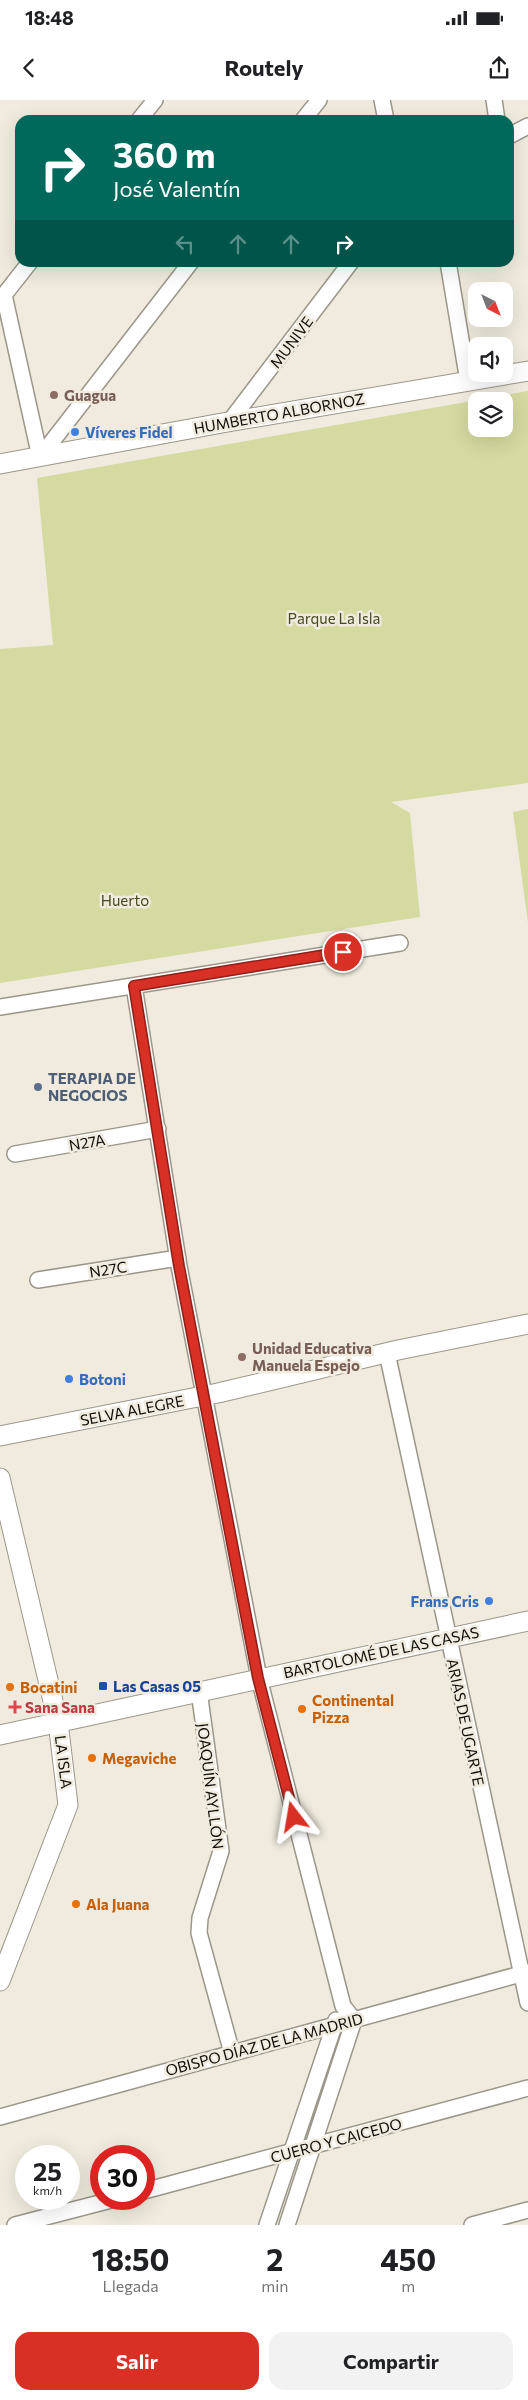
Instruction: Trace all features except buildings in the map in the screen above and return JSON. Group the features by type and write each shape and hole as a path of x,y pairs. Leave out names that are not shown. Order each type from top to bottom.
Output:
{"street":[{"path":"143,115 155,100"},
{"path":"307,115 319,100"},
{"path":"382,100 385,115"},
{"path":"494,100 497,115"},
{"path":"514,133 528,126"},
{"path":"26,267 2,296 40,457"},
{"path":"40,457 187,267"},
{"name":"MUNIVE","path":"230,421 347,267"},
{"path":"449,267 468,381"},
{"name":"HUMBERTO ALBORNOZ","path":"513,374 528,371"},
{"name":"HUMBERTO ALBORNOZ","path":"0,464 230,421 468,381"},
{"path":"0,1007 400,942"},
{"path":"134,986 178,1258 258,1678 344,2008 354,2020 287,2225"},
{"name":"N27A","path":"15,1154 158,1129"},
{"name":"N27C","path":"38,1280 178,1258"},
{"name":"SELVA ALEGRE","path":"0,1436 204,1395 387,1352 528,1324"},
{"name":"ARIAS DE UGARTE","path":"387,1352 448,1638 525,1973 528,2003"},
{"name":"LA ISLA","path":"0,1478 58,1722 68,1798 67,1812 0,1981"},
{"name":"BARTOLOMÉ DE LAS CASAS","path":"0,1735 528,1621"},
{"name":"JOAQUÍN AYLLÓN","path":"199,1691 221,1851 200,1918 199,1933 232,2053"},
{"name":"OBISPO DÍAZ DE LA MADRID","path":"0,2117 525,1973"},
{"path":"267,2225 333,2026 344,2008"},
{"name":"CUERO Y CAICEDO","path":"155,2188 528,2088"},
{"path":"14,2225 90,2205"},
{"path":"472,2225 528,2210"}],"green space":[{"name":"Parque La Isla","path":"528,391 528,783 391,802 410,813 420,917 0,983 0,649 53,645 37,478 468,402 468,437 513,437 513,394"},
{"path":"528,809 528,923 513,812"}],"place":[{"name":"Guagua","path":"54,395"},
{"name":"Víveres Fidel","path":"75,432"},
{"name":"TERAPIA DE NEGOCIOS","path":"38,1087"},
{"name":"Unidad Educativa Manuela Espejo","path":"242,1357"},
{"name":"Botoni","path":"69,1379"},
{"name":"Frans Cris","path":"489,1601"},
{"name":"Las Casas 05","path":"103,1686"},
{"name":"Bocatini","path":"10,1687"},
{"name":"Sana Sana","path":"15,1707"},
{"name":"Continental Pizza","path":"302,1709"},
{"name":"Megaviche","path":"92,1758"},
{"name":"Ala Juana","path":"76,1904"}],"route":[{"path":"294,1817 258,1678 206,1408 179,1266 134,986 343,952"}],"park label":[{"name":"Huerto","path":"125,900"}]}
